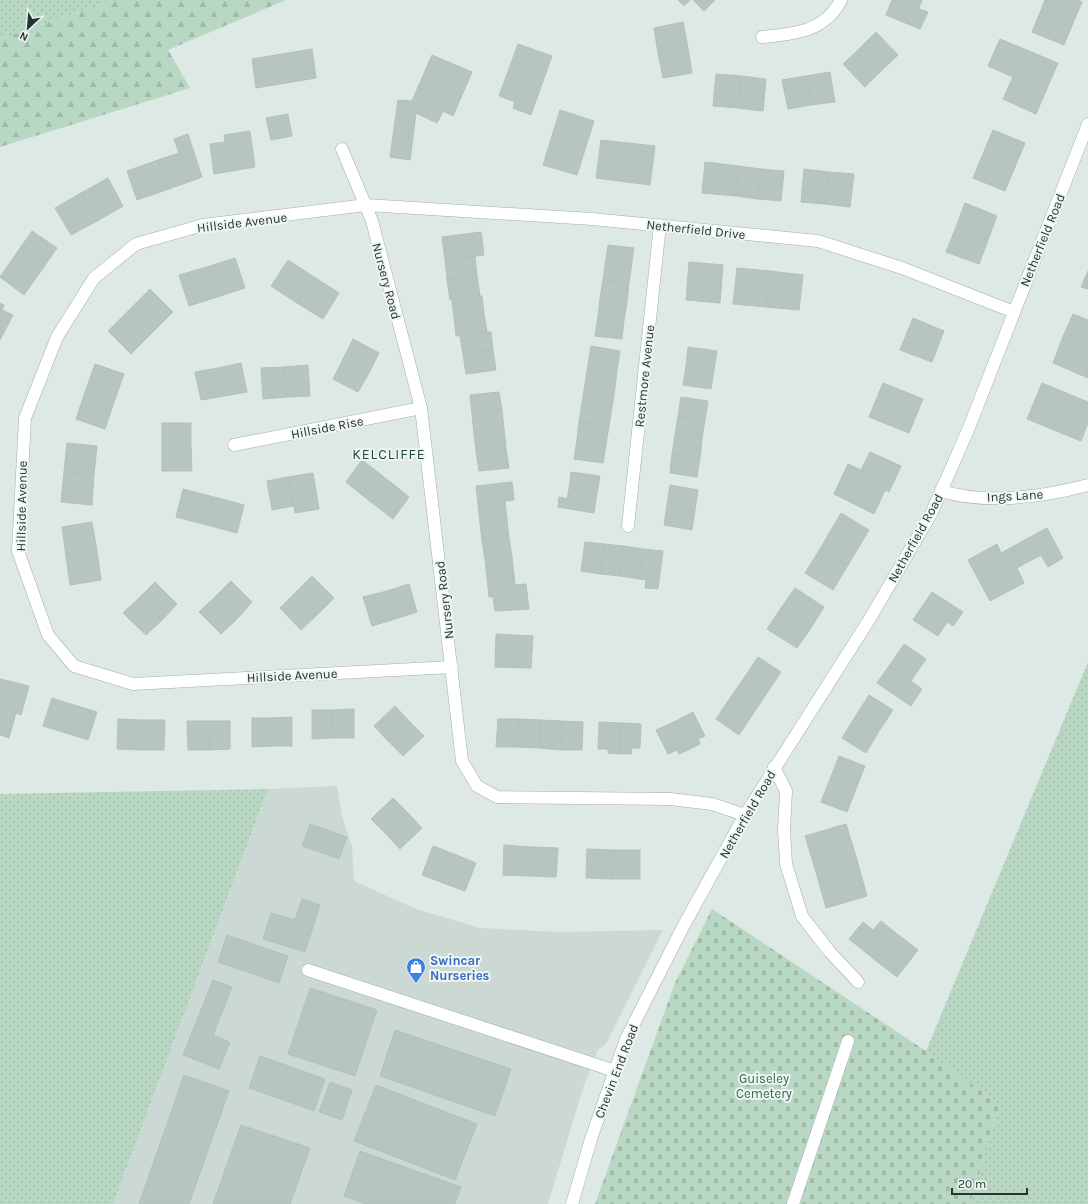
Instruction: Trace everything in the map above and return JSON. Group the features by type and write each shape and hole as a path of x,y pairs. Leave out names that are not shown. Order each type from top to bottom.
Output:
{"street":[{"path":"762,37 799,33 812,28 827,17 841,0"},
{"name":"Netherfield Road","path":"685,923 745,815 774,767 869,620 931,514 968,430 1088,124"},
{"name":"Nursery Road","path":"342,149 372,222 421,408 462,761 477,786 497,797 670,799 712,804 745,815"},
{"name":"Netherfield Drive","path":"366,205 592,218 818,241 902,268 1014,312"},
{"name":"Hillside Avenue","path":"366,205 203,225 136,244 94,278 57,337 25,418 18,550 48,635 74,666 133,684 452,667"},
{"name":"Restmore Avenue","path":"628,526 660,225"},
{"name":"Hillside Rise","path":"234,445 421,408"},
{"name":"Ings Lane","path":"941,491 958,496 997,498 1030,496 1088,484"},
{"path":"774,767 786,791 784,829 786,864 802,916 829,951 858,982"},
{"name":"Chevin End Road","path":"572,1204 591,1139 626,1039 685,923"},
{"path":"308,970 615,1071"},
{"path":"793,1204 848,1041"}],"shaded area":[{"name":"Swincar Nurseries","path":"337,786 343,820 352,846 354,881 416,909 480,928 560,932 663,930 606,1044 598,1050 583,1088 548,1204 113,1204 268,789"}],"green space":[{"path":"0,0 112,0 0,39"},
{"path":"112,0 286,0 168,50 190,88 0,147 0,39"},
{"path":"1088,662 1088,1204 970,1204 1000,1105 926,1051"},
{"path":"268,789 113,1204 0,1204 0,794"},
{"name":"Guiseley Cemetery","path":"712,909 926,1051 1000,1105 970,1204 595,1204 675,983"}],"building":[{"path":"678,0 690,0 684,6"},
{"path":"693,0 715,0 704,11"},
{"path":"892,0 907,0 920,5 919,9 928,12 920,29 886,15"},
{"path":"907,0 922,0 920,5"},
{"path":"1045,0 1077,0 1082,2 1073,23 1041,10"},
{"path":"1041,10 1073,23 1064,45 1032,32"},
{"path":"683,22 688,48 658,53 654,28"},
{"path":"876,32 898,55 881,71 860,48"},
{"path":"1000,39 1058,63 1036,114 1003,99 1013,77 988,66"},
{"path":"518,44 552,56 531,115 513,108 515,102 499,96"},
{"path":"688,48 692,73 663,78 658,53"},
{"path":"860,48 881,71 865,87 843,64"},
{"path":"312,49 316,78 256,88 252,59"},
{"path":"432,55 472,72 453,116 443,111 437,123 416,113 410,160 390,157 398,100 412,101"},
{"path":"830,72 835,102 811,105 806,76"},
{"path":"716,74 741,76 738,108 713,106"},
{"path":"741,76 766,79 763,111 738,108"},
{"path":"806,76 811,105 788,109 782,80"},
{"path":"560,110 594,121 577,175 543,165"},
{"path":"288,114 292,136 271,140 266,118"},
{"path":"993,130 1025,143 1015,167 983,154"},
{"path":"250,131 255,167 214,174 210,144 225,142 224,135"},
{"path":"188,134 202,177 169,189 158,160 179,153 174,139"},
{"path":"601,140 655,146 650,185 596,178"},
{"path":"983,154 1015,167 1005,191 973,178"},
{"path":"158,160 169,189 137,200 127,171"},
{"path":"705,162 738,166 736,196 702,193"},
{"path":"738,166 761,169 758,199 736,196"},
{"path":"761,169 784,171 781,201 758,199"},
{"path":"804,169 829,172 825,204 801,202"},
{"path":"829,172 854,174 850,207 825,204"},
{"path":"108,178 123,206 97,221 81,193"},
{"path":"81,193 97,221 71,235 55,208"},
{"path":"965,203 997,216 988,240 956,227"},
{"path":"956,227 988,240 979,264 946,252"},
{"path":"32,231 57,248 41,271 16,254"},
{"path":"481,232 484,255 445,260 442,237"},
{"path":"608,245 634,248 629,283 603,280"},
{"path":"16,254 41,271 24,295 0,277"},
{"path":"475,256 477,276 447,280 445,260"},
{"path":"235,258 245,288 217,297 207,267"},
{"path":"288,260 314,277 297,303 271,286"},
{"path":"689,262 723,265 720,303 686,300"},
{"path":"207,267 217,297 189,306 179,275"},
{"path":"737,268 770,271 766,307 733,304"},
{"path":"770,271 803,275 799,310 766,307"},
{"path":"1088,271 1088,289 1081,287"},
{"path":"477,276 480,296 450,300 447,280"},
{"path":"314,277 339,293 323,319 297,303"},
{"path":"603,280 629,283 627,302 600,298"},
{"path":"150,289 173,312 152,333 129,310"},
{"path":"482,296 484,314 454,318 452,300"},
{"path":"600,298 627,302 624,320 598,317"},
{"path":"0,303 4,305 2,310 13,315 0,340"},
{"path":"129,310 152,333 131,354 108,331"},
{"path":"484,314 487,332 456,336 454,318"},
{"path":"1073,314 1088,320 1088,349 1062,339"},
{"path":"598,317 624,320 622,339 595,336"},
{"path":"913,318 944,331 932,362 900,350"},
{"path":"491,332 493,350 463,354 460,336"},
{"path":"353,339 379,353 369,373 343,359"},
{"path":"1062,339 1088,349 1088,378 1053,363"},
{"path":"591,346 620,351 617,370 588,365"},
{"path":"688,347 717,351 714,370 686,366"},
{"path":"493,350 496,370 466,374 463,354"},
{"path":"343,359 369,373 358,392 333,379"},
{"path":"241,363 247,392 224,396 218,368"},
{"path":"95,364 124,374 114,402 85,392"},
{"path":"308,365 310,396 286,397 284,367"},
{"path":"588,365 617,370 615,388 585,384"},
{"path":"686,366 714,370 711,389 683,385"},
{"path":"284,367 286,397 263,399 261,368"},
{"path":"218,368 224,396 201,400 195,372"},
{"path":"883,383 923,399 909,433 869,417"},
{"path":"1042,383 1088,402 1088,423 1081,441 1027,419"},
{"path":"585,384 615,388 612,407 582,403"},
{"path":"85,392 114,402 105,429 76,419"},
{"path":"499,392 502,410 472,414 470,395"},
{"path":"681,397 708,401 705,420 678,416"},
{"path":"582,403 612,407 609,426 579,422"},
{"path":"502,410 504,429 474,433 472,414"},
{"path":"678,416 705,420 702,439 675,435"},
{"path":"579,422 609,426 606,444 577,440"},
{"path":"162,423 191,423 191,447 162,447"},
{"path":"504,429 506,449 476,452 474,433"},
{"path":"675,435 702,439 700,458 672,454"},
{"path":"577,440 606,444 603,463 574,459"},
{"path":"67,443 97,446 94,475 64,472"},
{"path":"162,447 191,447 192,471 162,471"},
{"path":"506,449 509,468 479,471 476,452"},
{"path":"870,452 901,466 889,492 885,490 874,514 834,494 848,464 861,470"},
{"path":"672,454 700,458 697,477 670,473"},
{"path":"362,460 379,473 362,495 346,482"},
{"path":"64,472 94,475 92,505 61,502"},
{"path":"571,472 600,476 597,493 569,489"},
{"path":"313,473 319,509 295,513 288,477"},
{"path":"379,473 409,497 393,519 362,495"},
{"path":"288,477 293,506 272,510 267,481"},
{"path":"512,482 514,500 478,504 476,486"},
{"path":"670,485 698,490 695,510 667,505"},
{"path":"183,489 214,497 207,525 176,517"},
{"path":"569,489 597,493 594,513 558,507 559,497 567,499"},
{"path":"214,497 244,505 237,533 207,525"},
{"path":"505,501 507,520 480,523 478,504"},
{"path":"667,505 695,510 692,530 664,525"},
{"path":"841,513 869,530 848,565 820,549"},
{"path":"507,520 509,538 482,541 480,523"},
{"path":"92,522 97,551 66,556 62,527"},
{"path":"1047,528 1063,558 1048,567 1041,555 1022,565 1012,547"},
{"path":"509,538 512,557 485,559 482,541"},
{"path":"585,542 604,544 600,574 581,571"},
{"path":"604,544 623,546 620,576 600,574"},
{"path":"997,544 1001,553 1012,547 1022,565 1017,568 1024,583 990,601 968,560"},
{"path":"623,546 643,549 639,579 620,576"},
{"path":"643,549 663,551 658,589 645,588 646,580 639,579"},
{"path":"820,549 848,565 833,590 805,573"},
{"path":"97,551 101,580 70,585 66,556"},
{"path":"512,557 514,575 487,578 485,559"},
{"path":"514,575 515,585 526,584 529,609 495,611 493,597 489,597 487,578"},
{"path":"312,576 334,598 318,614 296,592"},
{"path":"231,581 252,602 237,619 215,597"},
{"path":"155,582 177,604 162,620 139,598"},
{"path":"409,584 417,612 395,619 387,591"},
{"path":"795,588 824,607 811,628 781,608"},
{"path":"387,591 395,619 372,626 363,597"},
{"path":"296,592 318,614 301,630 280,608"},
{"path":"932,592 963,612 953,626 947,622 938,636 913,620"},
{"path":"215,597 237,619 221,634 199,612"},
{"path":"139,598 162,620 146,635 123,613"},
{"path":"781,608 811,628 797,648 767,629"},
{"path":"496,634 533,636 531,668 495,667"},
{"path":"904,644 926,659 911,681 889,666"},
{"path":"758,657 781,672 767,693 744,678"},
{"path":"889,666 922,689 911,706 877,683"},
{"path":"744,678 767,693 753,714 730,698"},
{"path":"0,679 29,686 21,715 16,713 9,738 0,735"},
{"path":"869,695 893,710 879,731 855,717"},
{"path":"52,698 74,705 66,733 43,726"},
{"path":"730,698 753,714 739,735 716,719"},
{"path":"74,705 97,712 88,740 66,733"},
{"path":"395,706 409,721 388,741 374,726"},
{"path":"354,709 354,738 333,738 332,710"},
{"path":"312,710 332,710 333,738 312,739"},
{"path":"693,712 705,736 698,739 700,744 690,749 676,721"},
{"path":"292,717 292,746 272,746 272,718"},
{"path":"855,717 879,731 866,753 842,738"},
{"path":"252,718 272,718 272,746 252,747"},
{"path":"118,719 141,720 141,750 117,749"},
{"path":"498,719 519,719 518,747 496,747"},
{"path":"519,719 540,720 539,748 518,747"},
{"path":"141,720 165,720 164,750 141,750"},
{"path":"540,720 562,721 561,750 539,748"},
{"path":"187,721 208,721 209,750 188,750"},
{"path":"208,721 230,721 230,749 209,750"},
{"path":"409,721 424,736 403,756 388,741"},
{"path":"562,721 583,722 582,750 561,750"},
{"path":"676,721 690,749 679,754 677,750 668,754 656,730"},
{"path":"599,722 621,723 620,754 608,753 608,749 598,749"},
{"path":"621,723 641,724 640,748 632,748 631,754 620,754"},
{"path":"839,756 865,766 856,789 830,779"},
{"path":"830,779 856,789 847,812 821,802"},
{"path":"393,798 408,813 386,834 371,819"},
{"path":"408,813 422,828 400,849 386,834"},
{"path":"310,824 347,837 339,859 302,846"},
{"path":"846,824 857,860 816,872 805,836"},
{"path":"504,845 531,847 530,876 503,875"},
{"path":"433,846 454,854 443,883 422,875"},
{"path":"531,847 558,848 556,877 530,876"},
{"path":"587,849 613,850 613,879 586,878"},
{"path":"613,850 640,850 640,879 613,879"},
{"path":"454,854 476,863 465,891 443,883"},
{"path":"857,860 867,896 826,908 816,872"},
{"path":"302,899 320,905 305,952 263,939 271,913 295,920"},
{"path":"881,921 896,933 875,960 849,939 863,922 873,930"},
{"path":"896,933 918,950 897,977 875,960"},
{"path":"227,935 288,956 279,983 218,962"},
{"path":"213,980 232,987 213,1035 230,1042 219,1069 183,1055"},
{"path":"310,988 377,1010 355,1076 288,1054"},
{"path":"395,1030 511,1069 495,1116 380,1076"},
{"path":"260,1056 325,1079 314,1111 249,1088"},
{"path":"184,1075 229,1091 189,1204 139,1204"},
{"path":"330,1082 352,1090 342,1120 319,1112"},
{"path":"376,1085 477,1124 455,1180 354,1141"},
{"path":"241,1125 310,1148 290,1204 213,1204"},
{"path":"360,1151 461,1187 455,1204 365,1204 344,1196"}],"place":[{"name":"Swincar Nurseries","path":"416,984"}],"district":[{"name":"KELCLIFFE","path":"389,454"}]}
